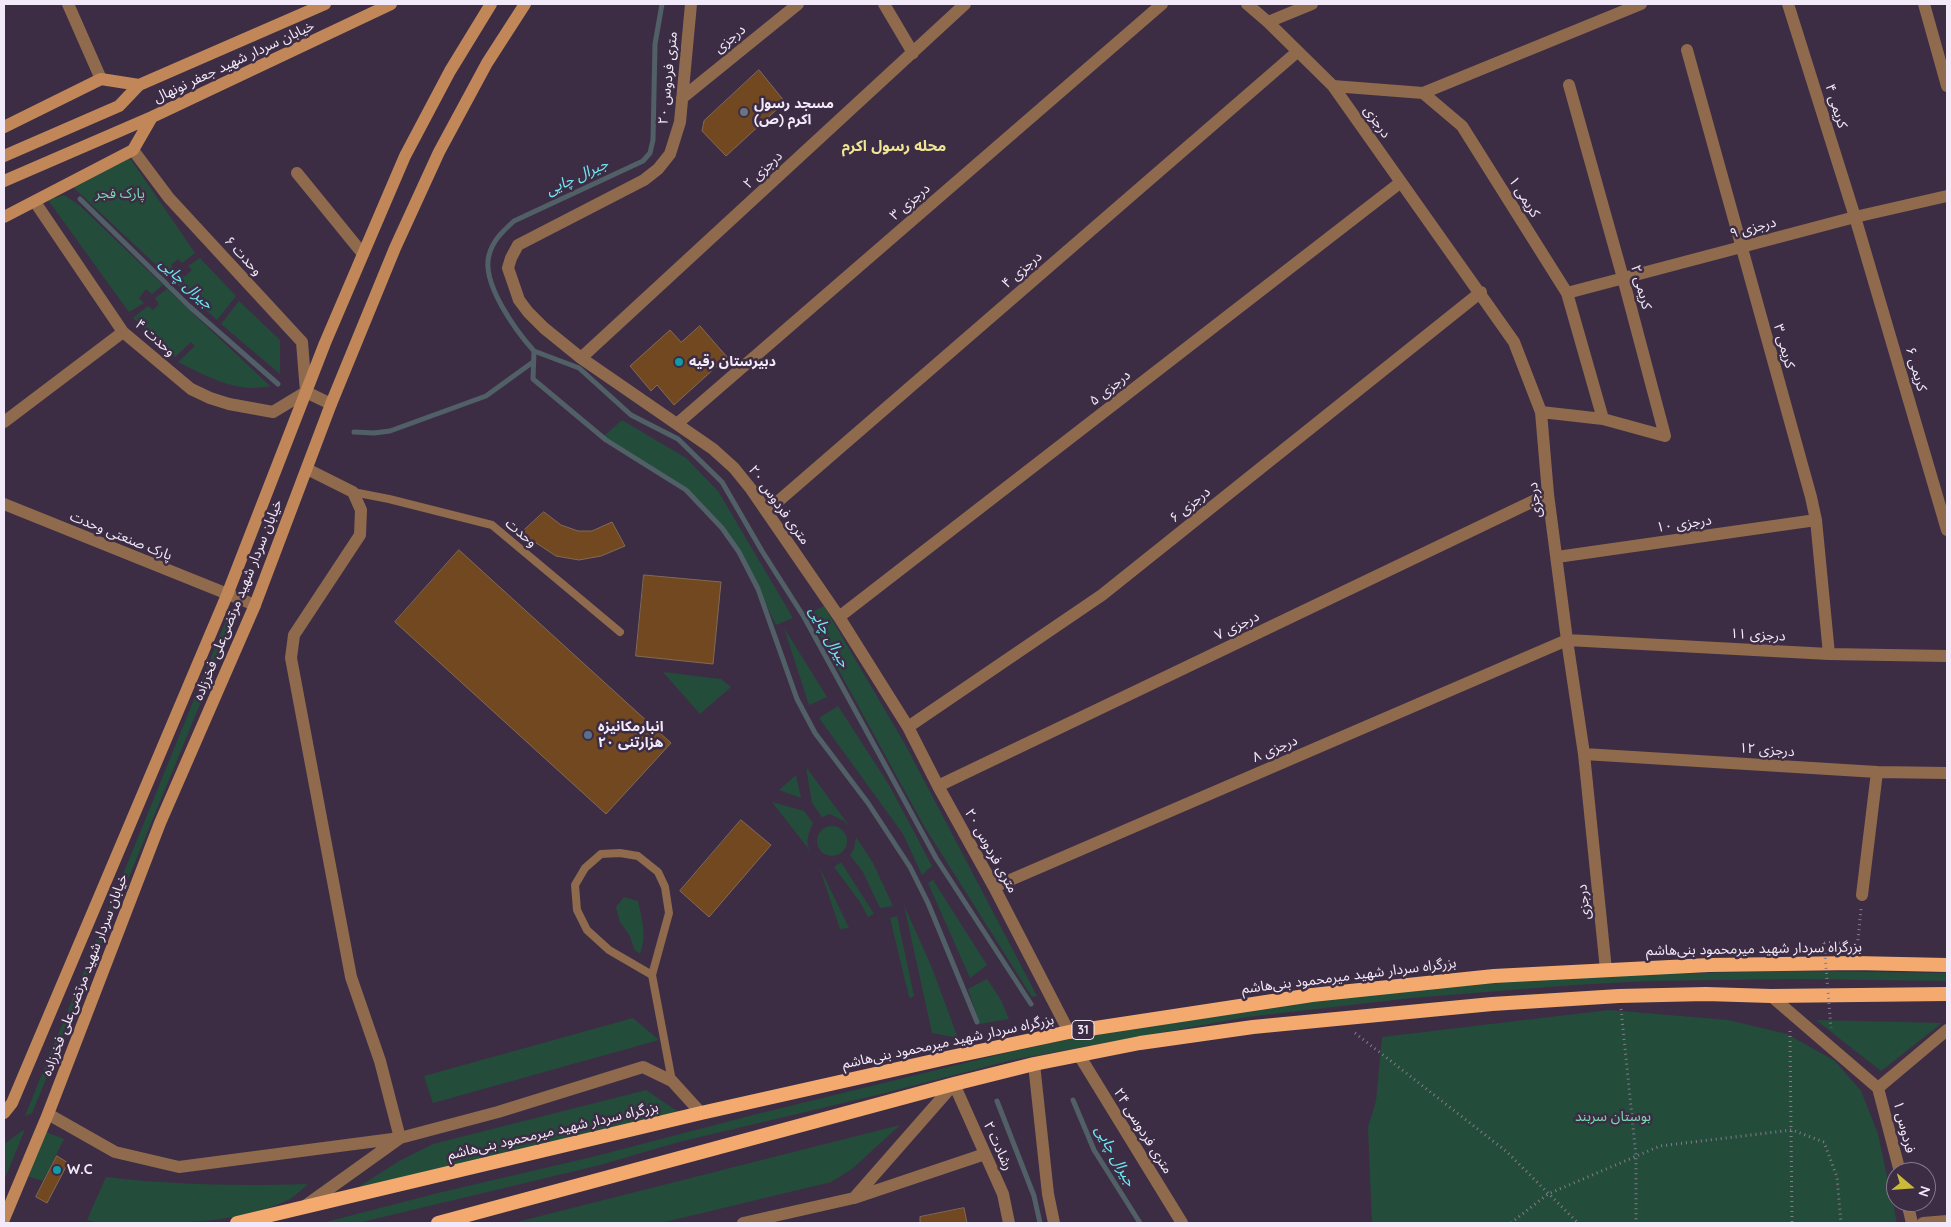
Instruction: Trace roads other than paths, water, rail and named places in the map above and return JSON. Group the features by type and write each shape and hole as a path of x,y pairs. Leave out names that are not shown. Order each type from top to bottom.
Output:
{"highway":[{"name":"بزرگراه سردار شهید میرمحمود بنی‌هاشم","path":"238,1223 701,1113 951,1056 1069,1032 1312,995 1494,976 1709,965 1855,963 1947,965"},
{"name":"31","path":"438,1223 954,1084 1034,1064 1140,1043 1253,1027 1492,1004 1619,996 1947,994"}],"main road":[{"name":"خیابان سردار شهید جعفر نونهال","path":"4,156 119,106 139,85 325,4"},
{"name":"خیابان سردار شهید جعفر نونهال","path":"4,181 152,118 391,4"},
{"name":"خیابان سردار شهید مرتضی‌علی فخرزاده","path":"4,1113 12,1103 227,595 324,343 405,156 450,71 491,4"},
{"name":"خیابان سردار شهید مرتضی‌علی فخرزاده","path":"4,1219 48,1114 160,822 255,606 306,469 395,248 439,152 487,63 526,4"},
{"path":"4,127 101,79 139,85"},
{"path":"4,217 133,150 152,118"}],"street":[{"path":"68,4 101,79"},
{"name":"۲۰ متری فردوس","path":"691,4 680,122 670,154 658,169 644,180 530,237 518,245 510,258 508,268 519,300 544,328 581,358 678,423 713,449 734,468 752,489 839,617 908,727 1069,1032"},
{"name":"درجزی","path":"682,98 798,4"},
{"path":"884,4 914,53"},
{"name":"درجزی ۲","path":"581,358 965,4"},
{"name":"درجزی ۳","path":"678,423 1162,4"},
{"name":"درجزی","path":"1247,4 1333,86 1481,292 1514,342 1541,412 1548,494 1584,754 1606,970"},
{"path":"1268,22 1312,4"},
{"path":"1333,86 1423,92 1641,4"},
{"name":"کریمی ۴","path":"1788,4 1855,217"},
{"path":"1924,4 1947,86"},
{"name":"کریمی ۳","path":"1687,50 1816,520 1829,654"},
{"name":"درجزی ۴","path":"767,511 1297,52"},
{"name":"کریمی ۲","path":"1569,84 1665,436 1603,419"},
{"name":"کریمی ۱","path":"1423,92 1462,126 1567,293 1603,419"},
{"name":"وحدت ۶","path":"133,150 169,198 302,342 306,392"},
{"path":"297,173 363,254"},
{"name":"درجزی ۵","path":"839,617 1401,182"},
{"name":"درجزی ۹","path":"1567,293 1855,217 1947,196"},
{"name":"وحدت ۴","path":"35,202 124,332 191,389 229,404 273,412 306,392"},
{"name":"کریمی ۶","path":"1855,217 1947,530"},
{"name":"درجزی ۶","path":"908,727 1102,595 1481,292"},
{"path":"4,422 124,332"},
{"path":"306,392 332,404"},
{"path":"1541,412 1603,419"},
{"path":"306,469 353,492 361,510 360,535 294,635 290,658 350,977 380,1061 400,1138"},
{"name":"درجزی ۷","path":"938,786 1548,494"},
{"name":"پارک صنعتی وحدت","path":"4,504 255,606"},
{"name":"درجزی ۱۰","path":"1557,557 1816,520"},
{"name":"درجزی ۱۱","path":"1567,640 1829,654 1947,656"},
{"name":"درجزی ۸","path":"994,887 1567,640"},
{"name":"درجزی ۱۲","path":"1584,754 1877,772 1947,774"},
{"path":"1862,896 1877,772"},
{"path":"1771,996 1878,1088 1947,1030"},
{"name":"۲۴ متری فردوسی","path":"1079,1055 1182,1223"},
{"path":"1034,1064 1048,1194 1054,1223"},
{"path":"48,1114 115,1152 179,1167 400,1138 498,1112 643,1068 672,1081 701,1113"},
{"path":"854,1198 954,1084"},
{"name":"رشادت ۲","path":"954,1084 1003,1194 1009,1223"},
{"name":"فردوس ۱","path":"1878,1088 1897,1162"},
{"path":"305,1206 400,1138"},
{"path":"744,1223 854,1198 984,1154"},
{"path":"1923,1223 1947,1221"}],"lane":[{"name":"وحدت","path":"353,492 492,525 620,632"},
{"path":"652,975 610,950 587,930 577,910 576,885 585,868 601,854 620,853 638,856 658,872 665,887 669,913 652,975 672,1081"}],"waterway":[{"name":"جیرال چایی","path":"662,4 655,44 653,140 650,153 643,161 514,221 493,245 489,255 488,266 490,279 502,306 518,332 534,351 533,379 606,440 686,490 722,528 739,552 758,589 797,699 815,733 868,803 910,867 928,903 977,1022"},
{"name":"جیرال چایی","path":"80,199 189,306 278,384"},
{"name":"جیرال چایی","path":"534,351 579,368 631,415 678,439 722,482 762,551 804,617 936,858 1031,1004"},
{"name":"جیرال چایی","path":"354,432 374,433 390,431 486,396 533,362"},
{"name":"جیرال چایی","path":"1073,1100 1094,1150 1140,1223"},
{"name":"جیرال چایی","path":"997,1101 1034,1196 1040,1223"}],"place":[{"name":"مسجد رسول اکرم (ص)","path":"744,112"},
{"name":"دبیرستان رقیه","path":"679,362"},
{"name":"انبارمکانیزه ۲۰ هزارتنی","path":"588,735"},
{"name":"W.C","path":"57,1170"}],"district":[{"name":"محله رسول اکرم","path":"894,146"}],"park label":[{"name":"پارک فجر","path":"120,194"},
{"name":"بوستان سربند","path":"1613,1117"}]}
